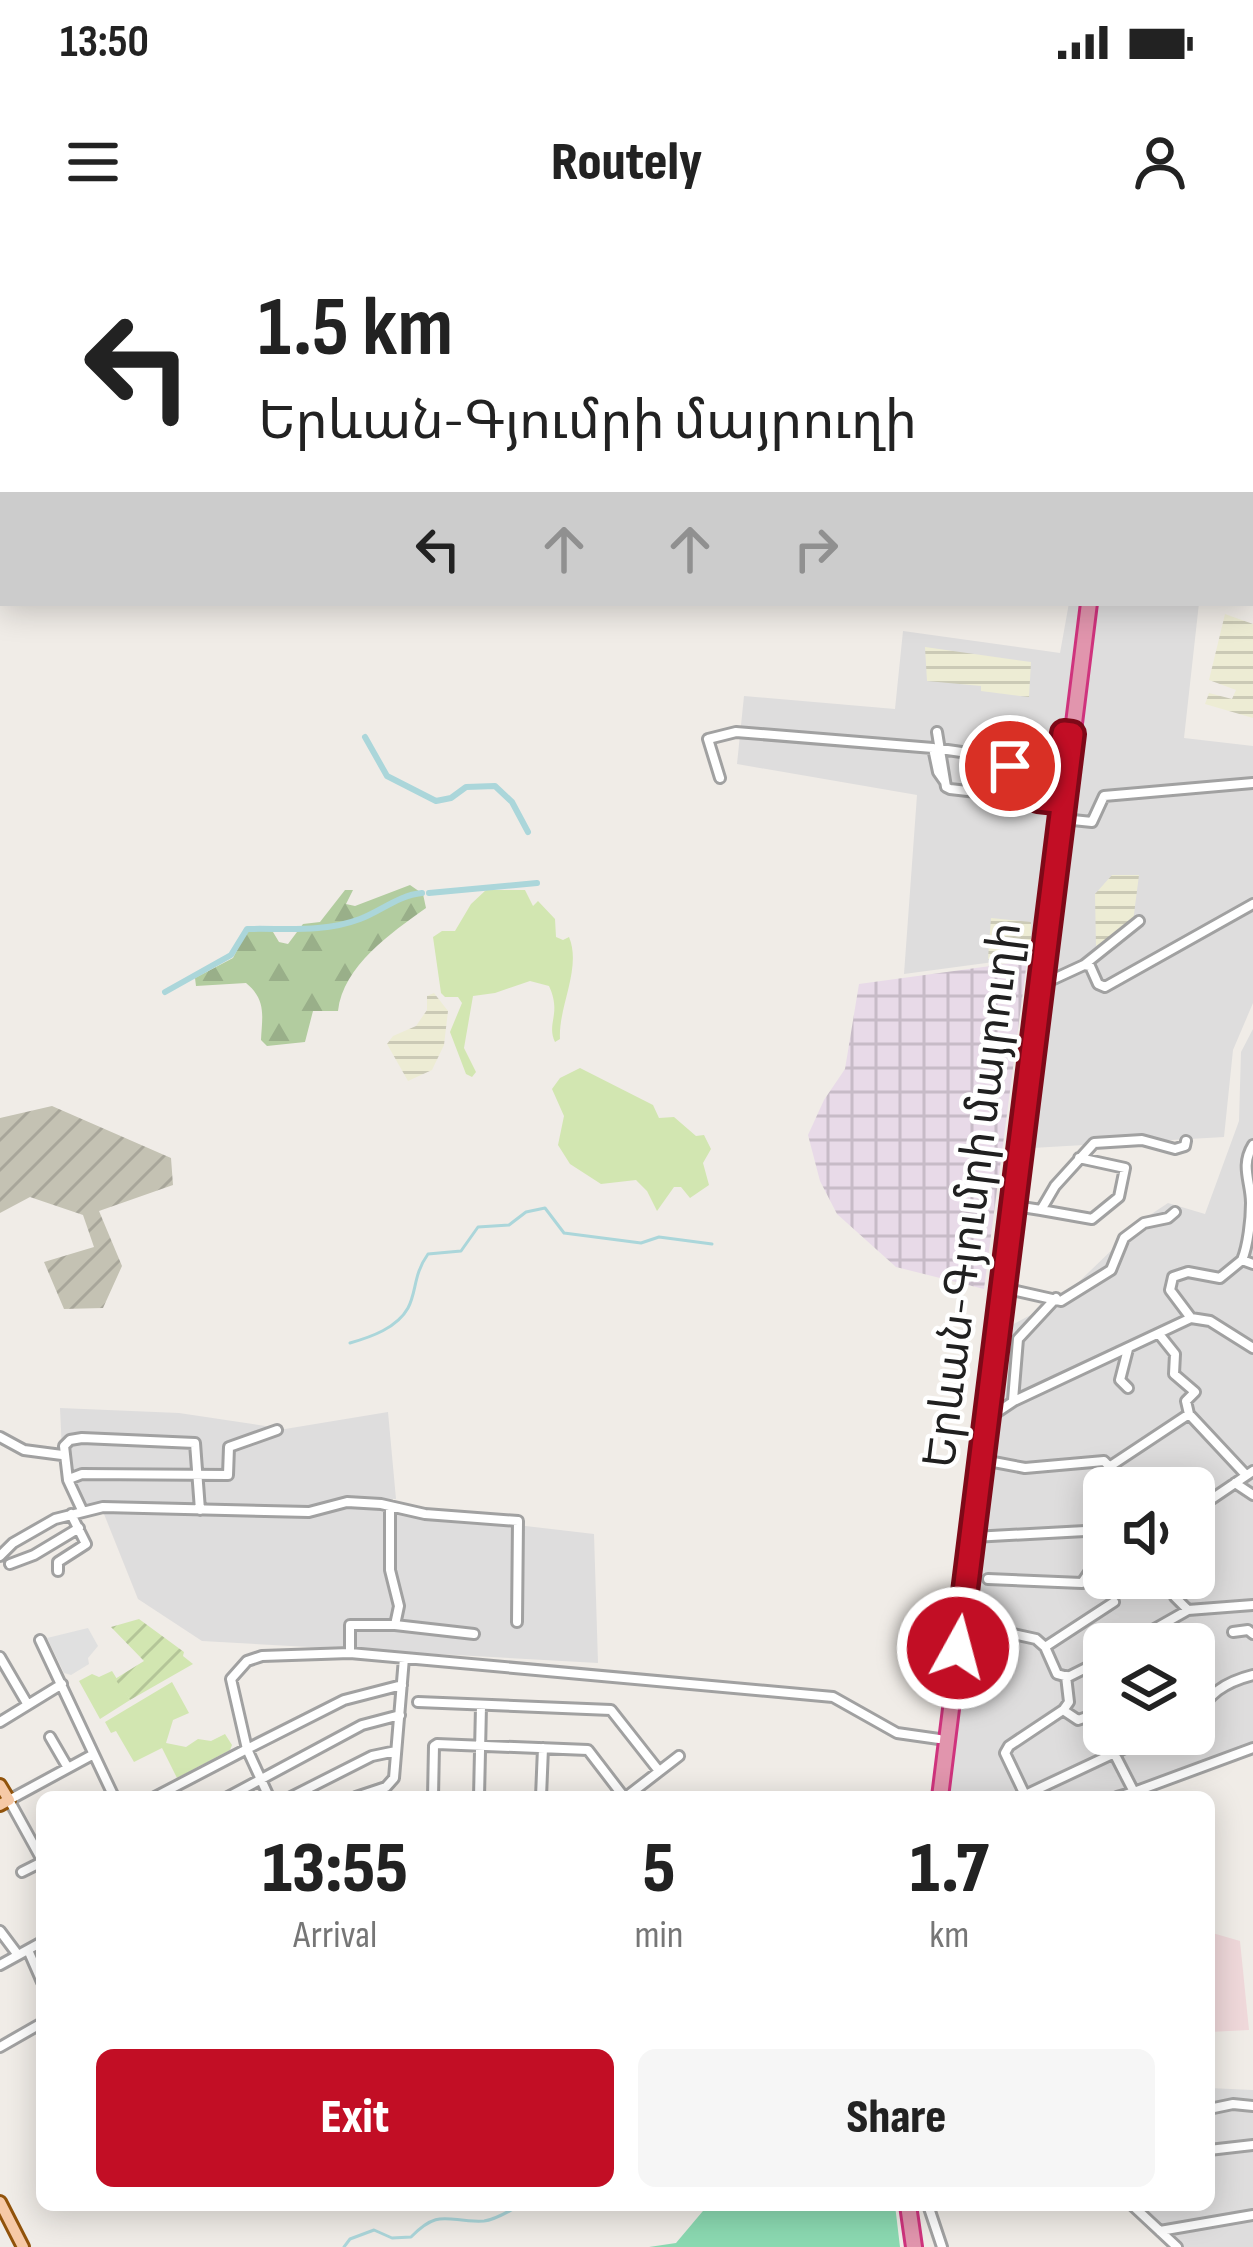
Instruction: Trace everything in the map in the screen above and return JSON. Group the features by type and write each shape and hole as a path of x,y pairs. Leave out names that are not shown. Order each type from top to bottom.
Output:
{"highway":[{"name":"Երևան-Գյումրի մայրուղի","path":"936,1791 939,1739 961,1623 982,1460 1056,801 1085,606"},
{"name":"Երևան-Գյումրի մայրուղի","path":"937,1791 1041,989 1068,734"},
{"path":"913,2211 917,2247"}],"main road":[{"path":"0,1785 5,1803"},
{"path":"0,2202 23,2247"}],"street":[{"path":"937,731 945,782"},
{"path":"720,778 708,740 736,733 932,748 938,772 950,789 1056,801"},
{"path":"938,748 1006,763 1031,783 1038,799"},
{"path":"1062,819 1092,821 1104,796 1253,783"},
{"path":"1084,965 1090,966 1096,981 1105,987 1253,904"},
{"path":"1041,989 1048,978 1084,965 1139,921"},
{"path":"1041,1210 1055,1186 1094,1143 1142,1140 1175,1149 1186,1141"},
{"path":"1191,1318 1169,1290 1170,1280 1188,1272 1220,1278 1242,1260 1252,1198 1246,1169 1253,1145"},
{"path":"1011,1204 1092,1219 1119,1197 1124,1168 1079,1158"},
{"path":"1003,1288 1060,1301 1108,1273 1124,1238 1144,1223 1174,1212"},
{"path":"1242,1260 1253,1264"},
{"path":"1013,1402 1018,1339 1057,1298"},
{"path":"987,1418 1191,1318 1210,1321 1253,1348"},
{"path":"1159,1334 1175,1354 1174,1374 1195,1392 1186,1401 1189,1414 1250,1473 1215,1498"},
{"path":"1128,1388 1120,1380 1129,1348"},
{"path":"990,1390 1013,1402"},
{"path":"982,1460 1025,1468 1098,1461 1109,1467 1189,1414"},
{"path":"68,1480 82,1474 228,1475 229,1447 277,1430"},
{"path":"0,1436 23,1450 62,1455"},
{"path":"82,1510 68,1480 64,1445 82,1438 195,1443 200,1510"},
{"path":"1235,1483 1253,1495"},
{"path":"0,1556 34,1530 82,1510 103,1507 309,1512 347,1502 518,1521 517,1622"},
{"path":"391,1506 390,1570 399,1606 395,1625"},
{"path":"58,1571 58,1562 86,1544 70,1514"},
{"path":"10,1564 79,1528"},
{"path":"972,1536 1083,1531"},
{"path":"988,1579 1083,1582"},
{"path":"1177,1599 1188,1610"},
{"path":"1045,1647 1114,1602"},
{"path":"1165,1623 1188,1610 1253,1605"},
{"path":"961,1623 1012,1630 1036,1639 1045,1647 1053,1668 1066,1676 1083,1672"},
{"path":"350,1653 350,1625 473,1634"},
{"path":"1234,1632 1253,1634"},
{"path":"40,1640 111,1791"},
{"path":"266,1791 247,1750 231,1686 236,1670 262,1656 350,1653 833,1697 907,1737 939,1739"},
{"path":"0,1657 28,1706"},
{"path":"371,1791 392,1783 404,1658"},
{"path":"1215,1693 1227,1682 1253,1675"},
{"path":"1021,1791 1006,1753 1069,1705 1066,1676"},
{"path":"0,1722 62,1684"},
{"path":"167,1791 344,1700 402,1685"},
{"path":"418,1702 611,1710 659,1771"},
{"path":"478,1791 481,1706"},
{"path":"1064,1710 1083,1718"},
{"path":"239,1791 362,1725 400,1715"},
{"path":"50,1737 68,1768"},
{"path":"433,1791 434,1746 479,1745 588,1750 620,1791"},
{"path":"542,1791 543,1748"},
{"path":"1137,1791 1253,1748"},
{"path":"303,1791 372,1756 396,1751"},
{"path":"36,1852 5,1803 92,1755"},
{"path":"1034,1791 1115,1755 1133,1791"},
{"path":"633,1791 679,1756"},
{"path":"22,1872 36,1864"},
{"path":"0,1930 36,1973"},
{"path":"0,1965 36,1945"},
{"path":"0,2047 36,2026"},
{"path":"1215,2108 1233,2104 1253,2107"},
{"path":"1215,2149 1253,2145"},
{"path":"930,2211 942,2247"},
{"path":"1138,2211 1177,2247"},
{"path":"1160,2231 1253,2215"}],"shaded area":[{"path":"1068,606 1199,606 1184,738 1253,746 1253,1003 1233,1050 1224,1137 1032,1148 1053,954 904,974 917,795 737,764 744,696 895,709 903,631 1060,653"},
{"path":"1027,961 984,1289 896,1267 837,1214 820,1181 808,1135 845,1069 859,984"},
{"path":"1253,1029 1253,1753 1146,1791 950,1791 977,1543 1008,1327 1061,1299 1144,1219 1168,1203 1205,1214 1239,1121 1241,1052"},
{"path":"52,1106 171,1158 173,1185 99,1211 122,1266 103,1308 64,1309 44,1262 94,1247 83,1215 30,1197 0,1213 0,1118"},
{"path":"60,1408 179,1413 285,1429 388,1412 396,1499 345,1498 307,1509 76,1509 63,1473"},
{"path":"346,1505 594,1534 598,1663 202,1641 138,1599 102,1509 311,1516"},
{"path":"88,1628 98,1646 89,1664 71,1675 64,1673 47,1638"},
{"path":"1215,1934 1240,1941 1249,2030 1215,2032"},
{"path":"1215,2088 1253,2090 1253,2247 1173,2247 1141,2211 1215,2211"}],"green space":[{"path":"1225,614 1253,624 1253,718 1205,704 1209,693 1232,699 1236,690 1209,680"},
{"path":"925,647 1031,662 1029,697 927,681"},
{"path":"1112,875 1139,875 1133,922 1096,946 1095,894"},
{"path":"410,885 423,894 426,908 359,965 338,1011 313,1011 305,1042 267,1046 261,1040 260,1002 246,983 196,986 195,978 233,958 248,928 270,927 279,942 288,944 303,924 320,922 345,890 353,890 346,904 355,906"},
{"path":"486,890 525,890 533,906 538,901 555,919 556,937 569,937 573,962 560,1039 555,1042 549,986 530,981 473,996 464,1048 476,1072 472,1077 466,1074 450,1032 462,1003 458,997 441,993 433,937 455,931"},
{"path":"991,918 1031,922 1031,953 988,959"},
{"path":"434,993 448,1011 444,1045 432,1070 408,1081 387,1044 393,1036 416,1026 427,1010 427,996"},
{"path":"580,1068 653,1105 659,1118 674,1117 696,1136 704,1135 711,1149 703,1163 709,1185 690,1198 681,1187 674,1187 657,1211 636,1180 601,1184 570,1164 558,1145 564,1116 552,1089 560,1078"},
{"path":"139,1619 193,1664 130,1700 115,1679 144,1661 111,1627"},
{"path":"112,1671 130,1700 100,1719 79,1681"},
{"path":"172,1682 189,1713 173,1720 166,1743 186,1747 198,1739 211,1741 225,1734 232,1745 177,1778 162,1748 134,1762 116,1731 111,1733 105,1722"},
{"path":"703,2211 896,2211 900,2247 649,2247 676,2243"}],"waterway":[{"path":"365,737 387,776 436,801 451,798 466,787 495,786 512,802 528,832"},
{"path":"429,893 537,883"},
{"path":"165,992 231,955 247,929 332,926 422,893"},
{"path":"350,1343 383,1331 403,1315 428,1254 461,1251 478,1227 509,1225 526,1212 545,1208 564,1233 641,1243 659,1237 712,1244"},
{"path":"344,2247 350,2239 374,2230 392,2238 411,2237 437,2219 489,2220 510,2211"}],"route":[{"path":"958,1648 1072,734 1064,733 1056,801 1038,799 1031,783 1010,766"}]}
